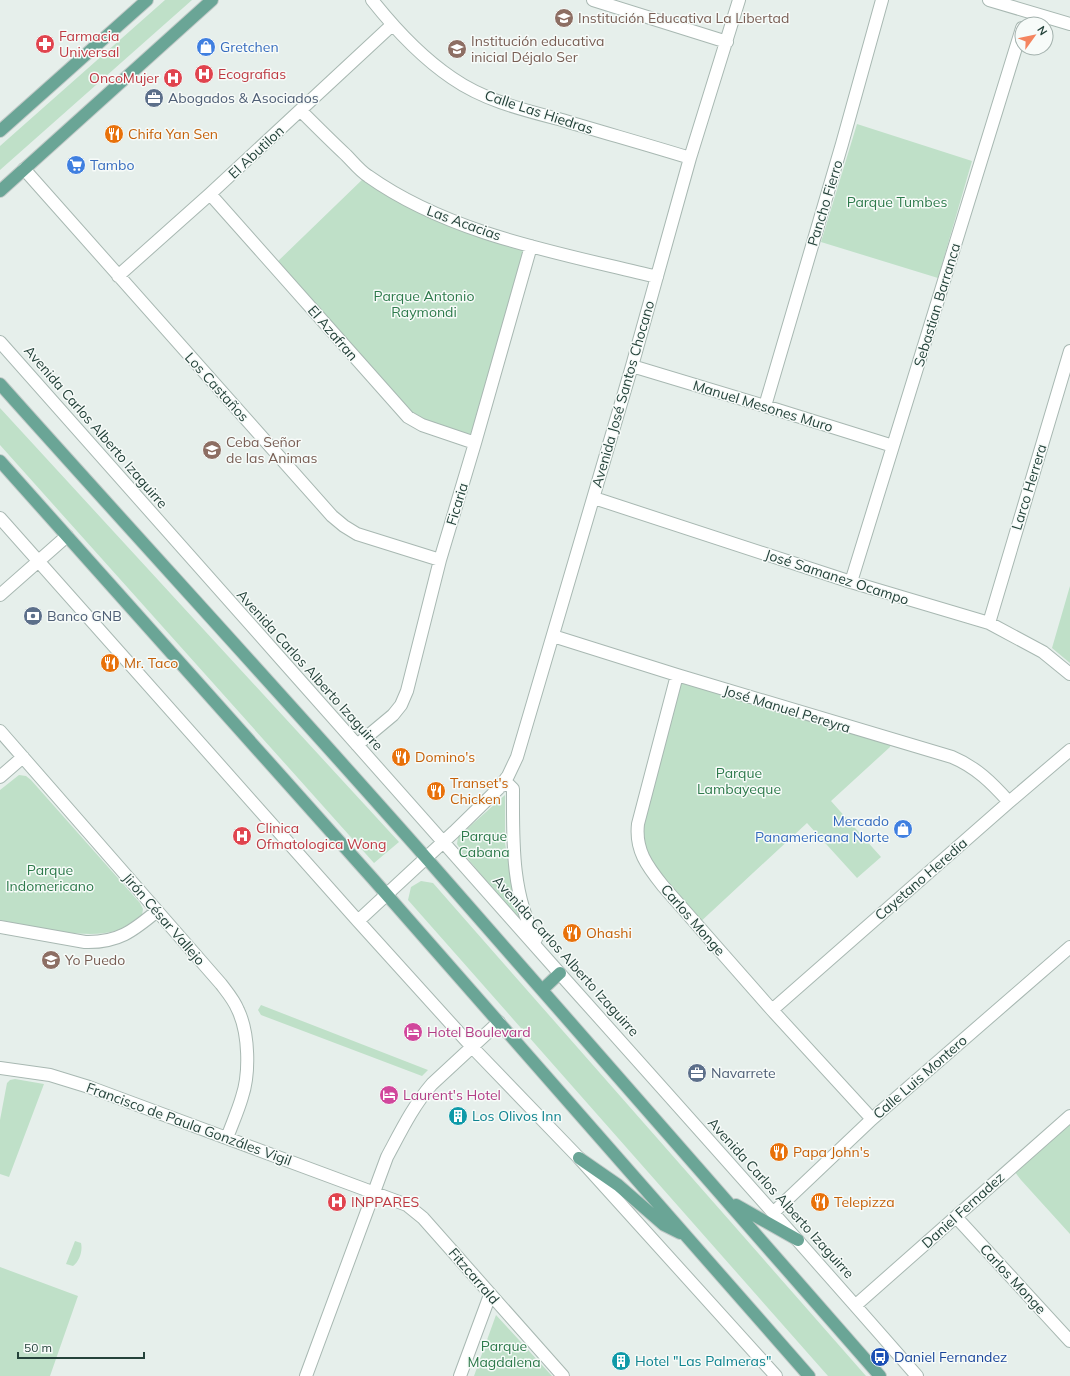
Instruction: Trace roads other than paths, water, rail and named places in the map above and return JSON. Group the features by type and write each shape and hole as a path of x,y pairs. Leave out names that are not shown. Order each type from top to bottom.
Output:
{"main road":[{"path":"0,131 147,0"},
{"path":"0,191 212,0"},
{"path":"0,384 426,858 729,1201 880,1376"},
{"path":"0,461 387,894 808,1376"},
{"path":"542,990 560,973"},
{"path":"579,1158 618,1185 664,1225 686,1236"},
{"path":"729,1201 798,1240"}],"street":[{"name":"Calle Las Hiedras","path":"372,0 392,25 437,67 452,79 483,95 505,104 690,158"},
{"name":"Avenida José Santos Chocano","path":"358,921 501,786 508,776 517,757 594,498 690,158 739,0"},
{"name":"Pancho Fierro","path":"765,406 841,149 882,0"},
{"path":"988,0 1070,24"},
{"path":"600,1 727,42"},
{"path":"1026,16 1027,12"},
{"name":"El Abutilon","path":"118,276 210,194 392,25"},
{"name":"Sebastian Barranca","path":"851,582 1014,54"},
{"name":"Las Acacias","path":"300,111 366,176 427,211 454,222 531,246 657,277"},
{"name":"Los Castaños","path":"24,169 332,516 357,534 440,560"},
{"name":"El Azafran","path":"210,194 408,417 422,426 475,443"},
{"name":"Ficaria","path":"357,745 393,716 404,698 409,684 440,560 531,246"},
{"name":"Avenida Carlos Alberto Izaguirre","path":"0,342 918,1376"},
{"name":"Larco Herrera","path":"988,624 1070,351"},
{"name":"Manuel Mesones Muro","path":"632,366 893,446"},
{"name":"José Samanez Ocampo","path":"594,498 851,582 988,624 1043,652 1070,674"},
{"path":"0,518 358,921 472,1047 579,1158 776,1376"},
{"path":"0,595 67,536"},
{"name":"José Manuel Pereyra","path":"553,636 677,675 952,757 970,766 987,778 1009,802"},
{"name":"Carlos Monge","path":"677,675 638,824 638,845 643,857 655,876 772,1010 872,1119"},
{"name":"Jirón César Vallejo","path":"0,731 232,998 239,1010 244,1025 246,1042 246,1078 242,1097 226,1138"},
{"name":"Cayetano Heredia","path":"772,1010 1070,750"},
{"path":"0,777 23,757"},
{"path":"501,786 508,784 513,789 512,840 519,887 527,920 544,955"},
{"path":"0,927 85,942 97,942 127,934 136,929 157,911"},
{"name":"Calle Luis Montero","path":"774,1212 872,1119 1070,947"},
{"path":"306,1376 387,1157 405,1123 432,1084 499,1022"},
{"name":"Francisco de Paula Gonzáles Vigil","path":"0,1068 50,1075 89,1087 374,1192"},
{"name":"Daniel Fernadez","path":"856,1305 1070,1116"},
{"name":"Fitzcarrald","path":"374,1192 407,1205 418,1213 563,1376"},
{"name":"Carlos Monge","path":"956,1217 1070,1341"},
{"path":"460,1376 490,1295"}],"place":[{"name":"Institución Educativa La Libertad","path":"564,18"},
{"name":"Farmacia Universal","path":"45,44"},
{"name":"Gretchen","path":"206,47"},
{"name":"Institución educativa inicial Déjalo Ser","path":"457,49"},
{"name":"Ecografias","path":"204,74"},
{"name":"OncoMujer","path":"173,78"},
{"name":"Abogados & Asociados","path":"154,98"},
{"name":"Chifa Yan Sen","path":"114,134"},
{"name":"Tambo","path":"76,165"},
{"name":"Ceba Señor de las Animas","path":"212,450"},
{"name":"Banco GNB","path":"33,616"},
{"name":"Mr. Taco","path":"110,663"},
{"name":"Domino's","path":"401,757"},
{"name":"Transet's Chicken","path":"436,791"},
{"name":"Mercado Panamericana Norte","path":"903,829"},
{"name":"Clinica Ofmatologica Wong","path":"242,836"},
{"name":"Ohashi","path":"572,933"},
{"name":"Yo Puedo","path":"51,960"},
{"name":"Hotel Boulevard","path":"413,1032"},
{"name":"Navarrete","path":"697,1073"},
{"name":"Laurent's Hotel","path":"389,1095"},
{"name":"Los Olivos Inn","path":"458,1116"},
{"name":"Papa John's","path":"779,1152"},
{"name":"INPPARES","path":"337,1202"},
{"name":"Telepizza","path":"820,1202"},
{"name":"Daniel Fernandez","path":"880,1357"},
{"name":"Hotel \"Las Palmeras\"","path":"621,1361"}],"park label":[{"name":"Parque Tumbes","path":"897,202"},
{"name":"Parque Antonio Raymondi","path":"424,304"},
{"name":"Parque Lambayeque","path":"739,782"},
{"name":"Parque Cabana","path":"484,844"},
{"name":"Parque Indomericano","path":"50,878"},
{"name":"Parque Magdalena","path":"504,1354"}]}
